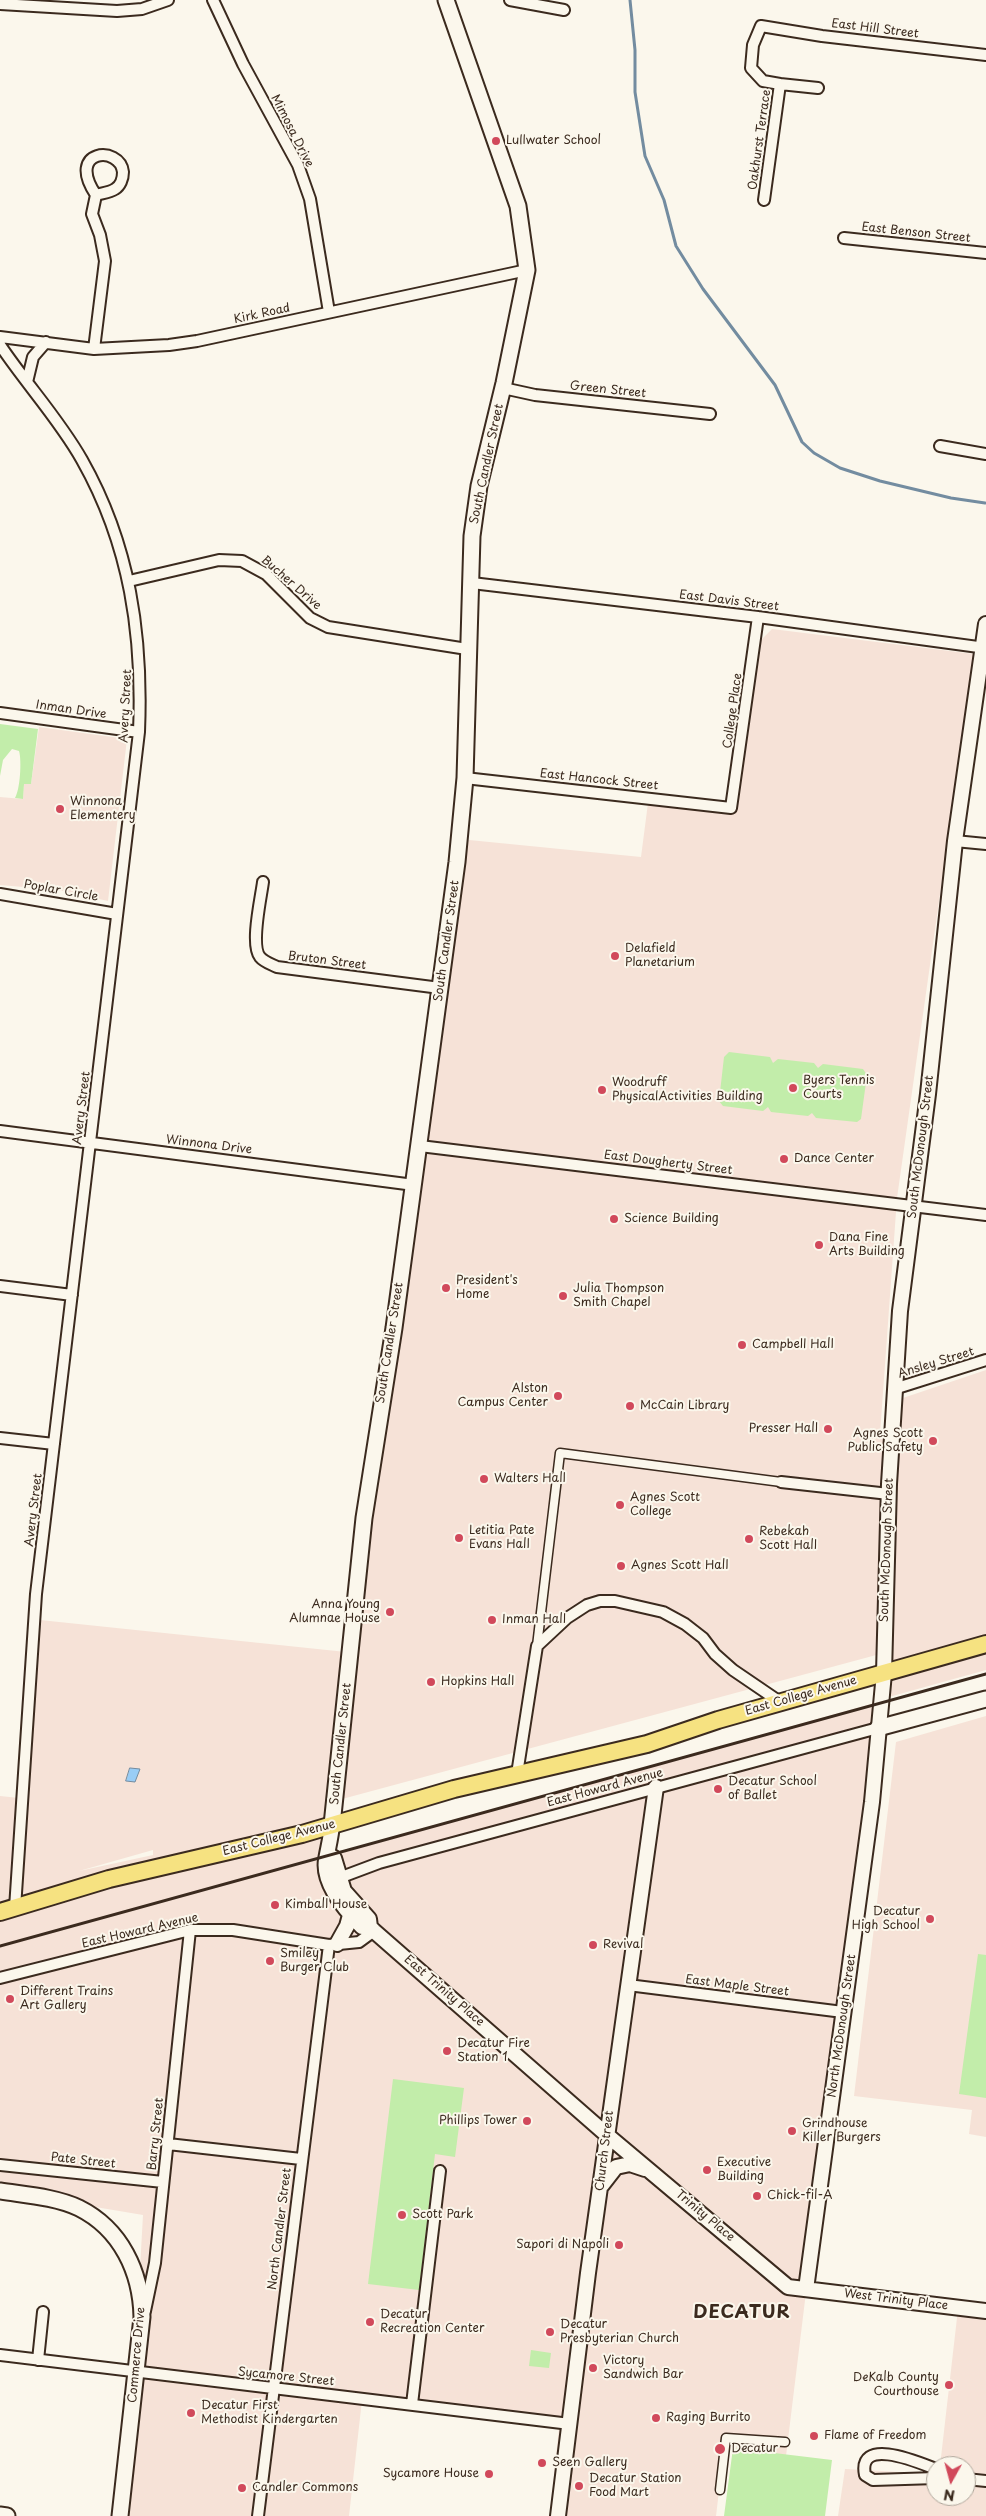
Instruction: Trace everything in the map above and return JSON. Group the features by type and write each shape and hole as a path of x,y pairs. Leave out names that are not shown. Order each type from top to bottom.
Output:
{"main road":[{"name":"South Candler Street","path":"332,1825 364,1518 420,1146 458,862 465,778 467,649 472,583 472,536 479,486 503,388 527,270 518,206 446,0"},
{"name":"East College Avenue","path":"7,1910 109,1879 332,1825 454,1789 559,1764 650,1733 718,1720 986,1644"},
{"path":"878,1728 986,1699"},
{"name":"Commerce Drive","path":"0,2191 44,2198 78,2208 95,2217 108,2229 126,2252 137,2278 142,2300 140,2339 120,2516"}],"street":[{"path":"0,4 117,11 142,9 168,0"},
{"name":"Mimosa Drive","path":"213,0 243,64 298,165 310,199 329,312"},
{"path":"510,0 564,10"},
{"name":"East Hill Street","path":"761,26 854,40 986,54"},
{"name":"Oakhurst Terrace","path":"761,26 753,45 751,68 763,81 818,88"},
{"name":"Oakhurst Terrace","path":"764,200 780,84"},
{"path":"94,348 105,261 100,235 92,214 96,195"},
{"name":"East Benson Street","path":"844,238 986,253"},
{"name":"Kirk Road","path":"0,337 94,348 169,344 197,340 527,270"},
{"path":"27,382 33,357 46,342"},
{"name":"Avery Street","path":"0,345 81,458 103,500 129,581 141,673 138,732 36,1594 7,1910"},
{"name":"Green Street","path":"503,388 535,395 710,414"},
{"path":"940,446 986,454"},
{"name":"Bucher Drive","path":"129,581 219,560 242,560 266,574 310,618 328,628 467,649"},
{"name":"East Davis Street","path":"472,583 758,617 985,648"},
{"name":"College Place","path":"730,808 758,617"},
{"name":"South McDonough Street","path":"881,1703 884,1673 894,1389 900,1311 914,1206 955,841 985,648 986,624"},
{"name":"Inman Drive","path":"0,713 138,732"},
{"name":"East Hancock Street","path":"465,778 730,808"},
{"path":"955,841 986,844"},
{"name":"Bruton Street","path":"263,882 255,941 259,956 267,962 277,967 440,988"},
{"name":"Poplar Circle","path":"0,894 117,914"},
{"name":"Winnona Drive","path":"0,1131 414,1184"},
{"name":"East Dougherty Street","path":"420,1146 986,1215"},
{"path":"0,1286 72,1294"},
{"name":"Ansley Street","path":"894,1389 986,1360"},
{"path":"0,1438 54,1444"},
{"path":"517,1774 537,1646 560,1453 889,1494"},
{"path":"537,1646 567,1618 588,1605 600,1601 635,1604 663,1612 685,1624 703,1638 715,1654 733,1670 780,1702"},
{"name":"North McDonough Street","path":"806,2289 872,1802 881,1703"},
{"name":"East Howard Avenue","path":"342,1885 379,1863 878,1728"},
{"name":"Church Street","path":"558,2516 600,2188 656,1787"},
{"name":"South Candler Street","path":"332,1825 329,1855 334,1858 342,1885"},
{"name":"East Trinity Place","path":"329,1855 326,1860 328,1878 336,1897 350,1915 362,1927 372,1929 608,2135"},
{"name":"East Trinity Place","path":"342,1885 369,1920 372,1929"},
{"path":"333,1944 347,1926 350,1915"},
{"name":"East Howard Avenue","path":"0,1978 190,1930 233,1930 333,1944 359,1942 372,1929"},
{"name":"Barry Street","path":"140,2339 155,2263 190,1930"},
{"name":"North Candler Street","path":"258,2516 301,2159 333,1944"},
{"name":"East Maple Street","path":"628,1985 843,2012"},
{"name":"Trinity Place","path":"608,2135 788,2287 806,2289"},
{"path":"168,2144 301,2159"},
{"name":"Pate Street","path":"0,2165 163,2182"},
{"path":"600,2188 611,2171 622,2165 633,2165 654,2173"},
{"path":"412,2404 440,2171"},
{"name":"West Trinity Place","path":"806,2289 986,2311"},
{"path":"38,2360 43,2312"},
{"name":"Sycamore Street","path":"0,2355 136,2373 570,2424"},
{"path":"720,2490 726,2438 785,2442"},
{"path":"926,2465 903,2457 883,2454 869,2455 865,2458 863,2466 865,2475 873,2480 926,2478"}],"shaded area":[{"path":"772,629 974,654 897,1198 880,1434 895,1431 897,1400 986,1370 986,1670 878,1700 880,1654 331,1802 324,1858 878,1702 786,2456 724,2449 716,2516 550,2516 559,2427 362,2400 349,2516 121,2516 134,2376 143,2215 0,2191 0,1796 19,1798 40,1620 346,1652 459,839 641,857 648,803 728,812 761,640","holes":["153,1850 153,1855 79,1871"]},
{"name":"Winnona Elementery","path":"39,727 127,739 108,901 58,890 0,885 0,797 23,799 24,783 31,784"},
{"name":"Decatur High School","path":"986,1716 986,2137 969,2134 972,2110 854,2096 896,1742"},
{"path":"958,2309 986,2313 986,2516 838,2516 845,2469 926,2473 926,2506 976,2506 976,2456 941,2456"}],"green space":[{"path":"0,724 38,729 31,784 24,784 23,799 15,798 20,775 19,751 12,749 3,760 0,776"},
{"name":"Byers Tennis Courts","path":"729,1052 770,1057 773,1063 778,1059 814,1063 818,1068 823,1064 863,1069 867,1075 861,1119 857,1122 816,1118 812,1113 808,1116 771,1112 768,1107 763,1111 723,1106 719,1101 724,1057"},
{"path":"978,1954 986,1955 986,2098 959,2094"},
{"name":"Scott Park","path":"393,2079 464,2088 455,2157 435,2154 419,2290 368,2284"},
{"path":"531,2350 551,2353 549,2368 529,2366"},
{"path":"733,2448 832,2460 825,2516 724,2516"}],"water":[{"path":"130,1768 140,1769 135,1782 126,1781"}],"waterway":[{"path":"630,0 635,50 635,92 645,156 664,200 676,246 703,289 775,385 802,442 814,453 840,468 880,481 951,498 985,503"}],"railway":[{"path":"0,1946 986,1674"}],"place":[{"name":"Lullwater School","path":"496,141"},
{"name":"Winnona Elementery","path":"60,809"},
{"name":"Delafield Planetarium","path":"615,956"},
{"name":"Byers Tennis Courts","path":"793,1088"},
{"name":"Woodruff PhysicalActivities Building","path":"602,1090"},
{"name":"Dance Center","path":"784,1159"},
{"name":"Science Building","path":"614,1219"},
{"name":"Dana Fine Arts Building","path":"819,1245"},
{"name":"President's Home","path":"446,1288"},
{"name":"Julia Thompson Smith Chapel","path":"563,1296"},
{"name":"Campbell Hall","path":"742,1345"},
{"name":"Alston Campus Center","path":"558,1396"},
{"name":"McCain Library","path":"630,1406"},
{"name":"Presser Hall","path":"828,1429"},
{"name":"Agnes Scott Public Safety","path":"933,1441"},
{"name":"Walters Hall","path":"484,1479"},
{"name":"Agnes Scott College","path":"620,1505"},
{"name":"Letitia Pate Evans Hall","path":"459,1538"},
{"name":"Rebekah Scott Hall","path":"749,1539"},
{"name":"Agnes Scott Hall","path":"621,1566"},
{"name":"Anna Young Alumnae House","path":"390,1612"},
{"name":"Inman Hall","path":"492,1620"},
{"name":"Hopkins Hall","path":"431,1682"},
{"name":"Decatur School of Ballet","path":"718,1789"},
{"name":"Kimball House","path":"275,1905"},
{"name":"Decatur High School","path":"930,1919"},
{"name":"Revival","path":"593,1945"},
{"name":"Smiley Burger Club","path":"270,1961"},
{"name":"Different Trains Art Gallery","path":"10,1999"},
{"name":"Decatur Fire Station 1","path":"447,2051"},
{"name":"Phillips Tower","path":"527,2121"},
{"name":"Grindhouse Killer Burgers","path":"792,2131"},
{"name":"Executive Building","path":"707,2170"},
{"name":"Chick-fil-A","path":"757,2196"},
{"name":"Scott Park","path":"402,2215"},
{"name":"Sapori di Napoli","path":"619,2245"},
{"name":"Decatur Recreation Center","path":"370,2322"},
{"name":"Decatur Presbyterian Church","path":"550,2332"},
{"name":"Victory Sandwich Bar","path":"593,2368"},
{"name":"DeKalb County Courthouse","path":"949,2385"},
{"name":"Decatur First Methodist Kindergarten","path":"191,2413"},
{"name":"Raging Burrito","path":"656,2418"},
{"name":"Flame of Freedom","path":"814,2436"},
{"name":"Decatur","path":"720,2449"},
{"name":"Seen Gallery","path":"542,2463"},
{"name":"Sycamore House","path":"489,2474"},
{"name":"Decatur Station Food Mart","path":"579,2486"},
{"name":"Candler Commons","path":"242,2488"}],"district":[{"name":"DECATUR","path":"742,2313"}]}
